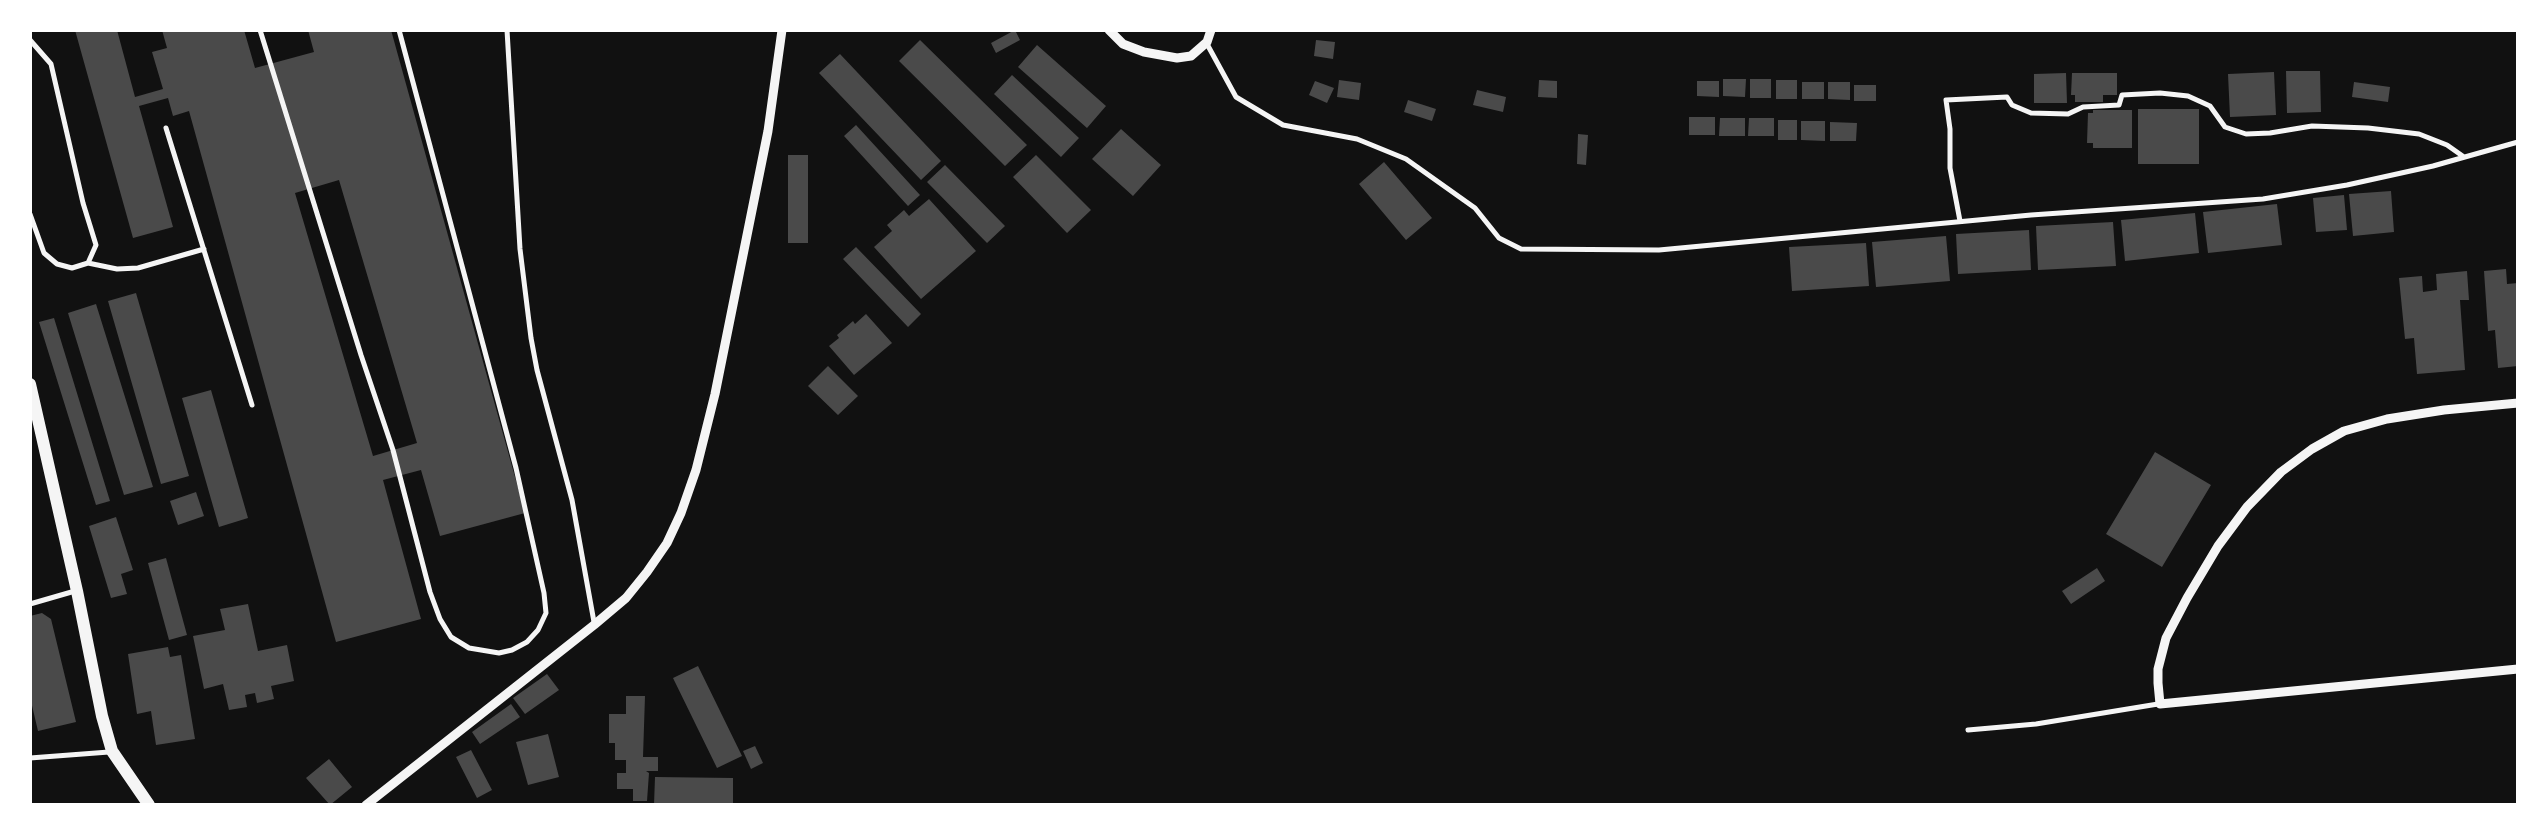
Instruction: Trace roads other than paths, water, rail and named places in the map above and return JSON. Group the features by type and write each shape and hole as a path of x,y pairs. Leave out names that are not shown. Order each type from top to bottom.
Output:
{"main road":[{"path":"30,384 112,752 150,805"}],"street":[{"path":"366,805 626,598 667,543 696,470 715,394 768,131 782,30"},
{"path":"1109,30 1124,44 1177,58 1191,56 1206,42 1211,30"},
{"path":"2518,403 2387,419 2344,432 2312,449 2281,472 2218,546 2166,638 2158,669 2160,704 2518,669"}],"lane":[{"path":"260,30 393,450 440,619 451,637 468,648 499,653 527,642 538,630 546,613 544,593 516,468 399,30"},
{"path":"507,30 520,249 531,338 572,500 594,625"},
{"path":"30,40 51,64 96,245 88,263"},
{"path":"1206,42 1236,97 1283,124 1357,139 1406,158 1474,208 1499,238 1521,249 1659,250 1960,222 2263,200 2348,185 2518,142"},
{"path":"1960,222 1950,168 1946,100 2007,97 2012,105 2031,114 2068,114 2083,107 2118,106 2122,96 2188,96 2210,106 2226,127 2246,134 2312,126 2368,128 2420,134 2464,157"},
{"path":"166,128 252,405"},
{"path":"30,214 44,253 57,264 72,268 88,263 117,269 138,268 204,249"},
{"path":"30,604 77,591"},
{"path":"1968,730 2036,724 2160,704"},
{"path":"30,758 112,752"}]}
